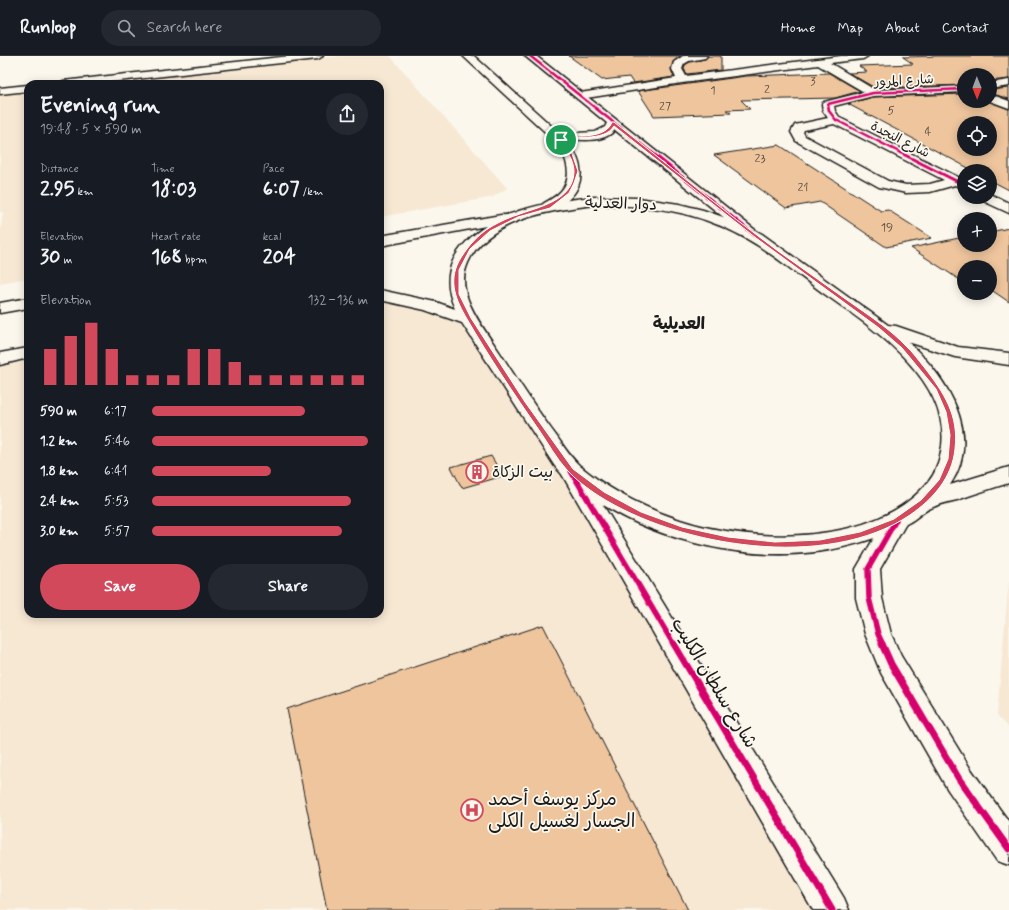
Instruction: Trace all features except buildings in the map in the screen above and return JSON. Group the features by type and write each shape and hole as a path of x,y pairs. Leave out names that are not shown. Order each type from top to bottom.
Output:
{"street":[{"path":"99,80 318,56"},
{"path":"468,56 568,148 576,171 572,183 566,193 548,207"},
{"path":"530,56 757,237"},
{"path":"682,80 677,69 679,62 687,58 702,56"},
{"path":"580,96 682,80 862,56"},
{"name":"شارع المرور","path":"820,62 872,93"},
{"path":"997,85 1009,83"},
{"path":"0,91 24,88"},
{"name":"شارع المرور","path":"832,115 828,104 872,93 957,89"},
{"path":"997,100 1009,105"},
{"name":"شارع النجدة","path":"957,181 832,115 799,127 797,132 800,138 884,184 906,189 930,188 957,184"},
{"path":"552,132 571,136 592,136 608,131 612,127 613,123"},
{"name":"دوار العدلية","path":"595,201 620,201 669,206 716,218 757,237 881,327 904,347 938,389 949,412 954,435 951,459 941,482 923,502 896,520 861,534 820,543 775,545 728,540 682,530 639,514 602,494 571,471 523,404 469,319 457,294 457,270 468,249 489,230 516,216 548,207 595,201"},
{"path":"997,203 1009,209"},
{"path":"384,240 516,216"},
{"path":"384,297 430,306 469,319"},
{"path":"0,308 24,304"},
{"path":"881,327 955,352 1009,359"},
{"path":"0,359 24,354"},
{"name":"شارع سلطان الكليب","path":"571,471 832,910"},
{"path":"923,502 1009,475"},
{"path":"896,520 868,569 869,598 878,634 891,664 959,779 1009,849"}],"shaded area":[{"path":"340,56 390,56 507,188 493,197 384,216 384,80 127,80"},
{"path":"24,91 24,279 0,283 0,233 3,212 0,212 0,94"},
{"path":"384,296 469,318 832,910 0,910 0,359 24,355 24,618 384,618"},
{"path":"1009,580 1009,728 997,715"}],"cycle path":[{"path":"530,56 757,237"},
{"path":"957,89 873,93 828,104 829,111 836,120 957,181"},
{"path":"571,471 832,910"},
{"path":"896,520 868,569 869,598 878,634 891,664 959,779 1009,849"}],"place":[{"name":"بيت الزكاة","path":"477,472"},
{"name":"مركز يوسف أحمد الجسار لغسيل الكلى","path":"472,810"}],"district":[{"name":"العديلية","path":"679,324"}],"route":[{"path":"613,123 757,237 881,327 904,347 938,389 949,412 954,435 951,459 941,482 923,502 896,520 861,534 820,543 775,545 728,540 682,530 639,514 602,494 571,471 523,404 469,318 457,294 457,270 468,249 489,230 516,216 548,207 566,193 572,183 576,171 568,148 561,140 552,132 560,135 582,137 592,136 608,131 612,127 613,123"}]}
